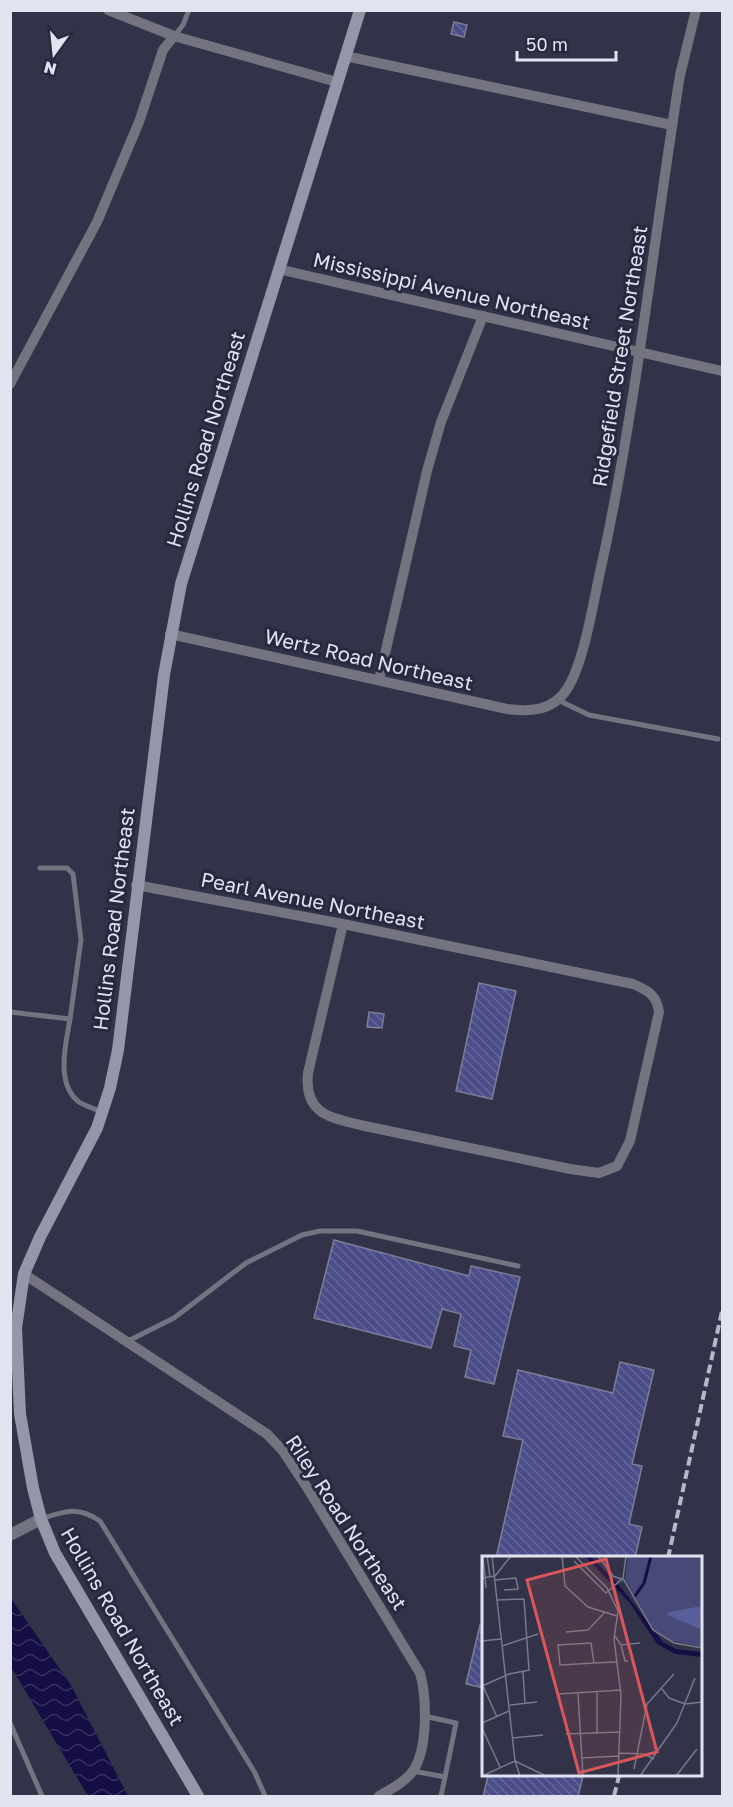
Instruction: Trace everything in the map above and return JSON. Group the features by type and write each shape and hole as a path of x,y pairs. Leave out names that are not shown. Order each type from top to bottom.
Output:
{"main road":[{"name":"Hollins Road Northeast","path":"198,1797 71,1584 41,1519 26,1453 16,1372 16,1328 24,1274 40,1236 89,1146 103,1112 118,1050 136,885 170,634 181,584 360,10"}],"street":[{"path":"108,10 174,36 337,82"},
{"name":"Ridgefield Street Northeast","path":"558,700 572,680 597,586 619,483 672,125 696,10"},
{"path":"10,384 97,222 139,122 163,50 174,36"},
{"path":"345,56 672,125"},
{"name":"Mississippi Avenue Northeast","path":"278,269 723,371"},
{"path":"379,680 427,471 457,380 483,316"},
{"name":"Wertz Road Northeast","path":"170,634 515,710 536,710 558,700"},
{"name":"Pearl Avenue Northeast","path":"136,885 343,924 633,984 647,990 658,1004 649,1058 630,1141 623,1158 609,1171 599,1173 554,1166 327,1116 312,1103 308,1091 308,1073 343,924"},
{"name":"Riley Road Northeast","path":"24,1274 248,1420 283,1451 415,1662 424,1688 424,1716 422,1748 413,1771"},
{"path":"10,1535 41,1519"},
{"path":"384,1795 413,1771"}],"lane":[{"path":"174,36 183,26 189,10"},
{"path":"558,700 589,715 718,739"},
{"path":"40,868 68,868 73,874 81,940 64,1059 67,1086 78,1101 103,1112"},
{"path":"10,1012 70,1019"},
{"path":"126,1341 174,1318 246,1263 302,1235 320,1231 357,1232 518,1266"},
{"path":"41,1519 66,1510 76,1510 100,1521 255,1773 265,1797"},
{"path":"424,1716 456,1723 441,1797"},
{"path":"10,1723 42,1797"},
{"path":"413,1771 445,1777"}],"water":[{"path":"10,1597 71,1685 128,1796 88,1796 11,1667"}],"building":[{"path":"454,22 467,25 464,37 451,34"},
{"path":"479,983 516,991 492,1099 456,1091"},
{"path":"369,1012 384,1014 382,1028 367,1027"},
{"path":"334,1240 469,1276 471,1266 520,1277 494,1384 465,1377 471,1350 454,1346 461,1314 442,1309 431,1348 314,1318"},
{"path":"620,1362 654,1370 632,1464 642,1466 629,1524 642,1527 635,1556 496,1556 523,1440 503,1436 518,1370 613,1393"},
{"path":"480,1625 482,1626 482,1688 466,1684"},
{"path":"488,1777 583,1777 578,1797 483,1797"}],"railway":[{"path":"668,1556 722,1311"},
{"path":"614,1796 619,1777"}]}
